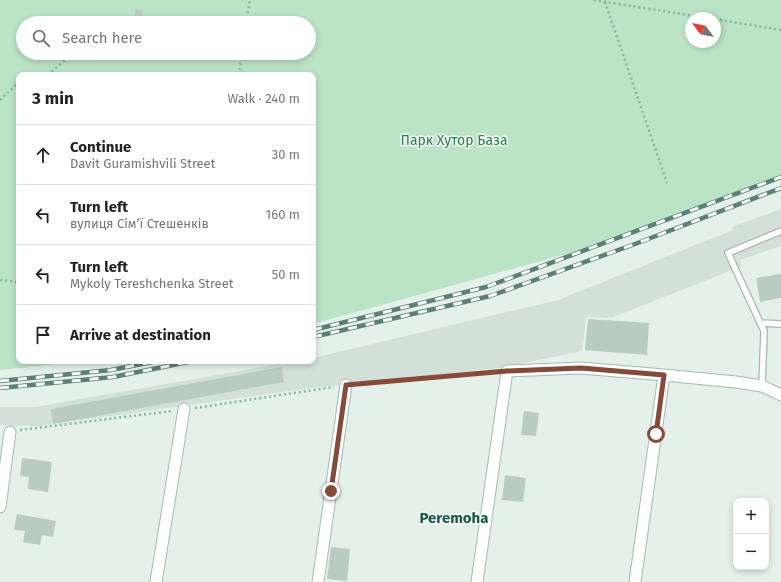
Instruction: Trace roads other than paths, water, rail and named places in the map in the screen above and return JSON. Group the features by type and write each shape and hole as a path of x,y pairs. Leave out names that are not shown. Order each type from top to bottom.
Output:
{"street":[{"path":"476,582 507,371 581,368 664,375 762,386 781,395"},
{"path":"635,582 664,375"},
{"path":"318,582 346,385"},
{"path":"156,582 184,409"},
{"path":"0,507 10,432"}],"lane":[{"path":"762,386 764,331 728,253 781,231"},
{"path":"760,323 781,324"}],"railway":[{"path":"316,329 486,287 781,177"},
{"path":"316,336 490,296 635,244 781,188"},
{"path":"0,381 111,370 142,364"},
{"path":"0,388 113,377 178,364"}],"district":[{"name":"Peremoha","path":"454,518"}],"park label":[{"name":"Парк Хутор База","path":"454,140"}]}
